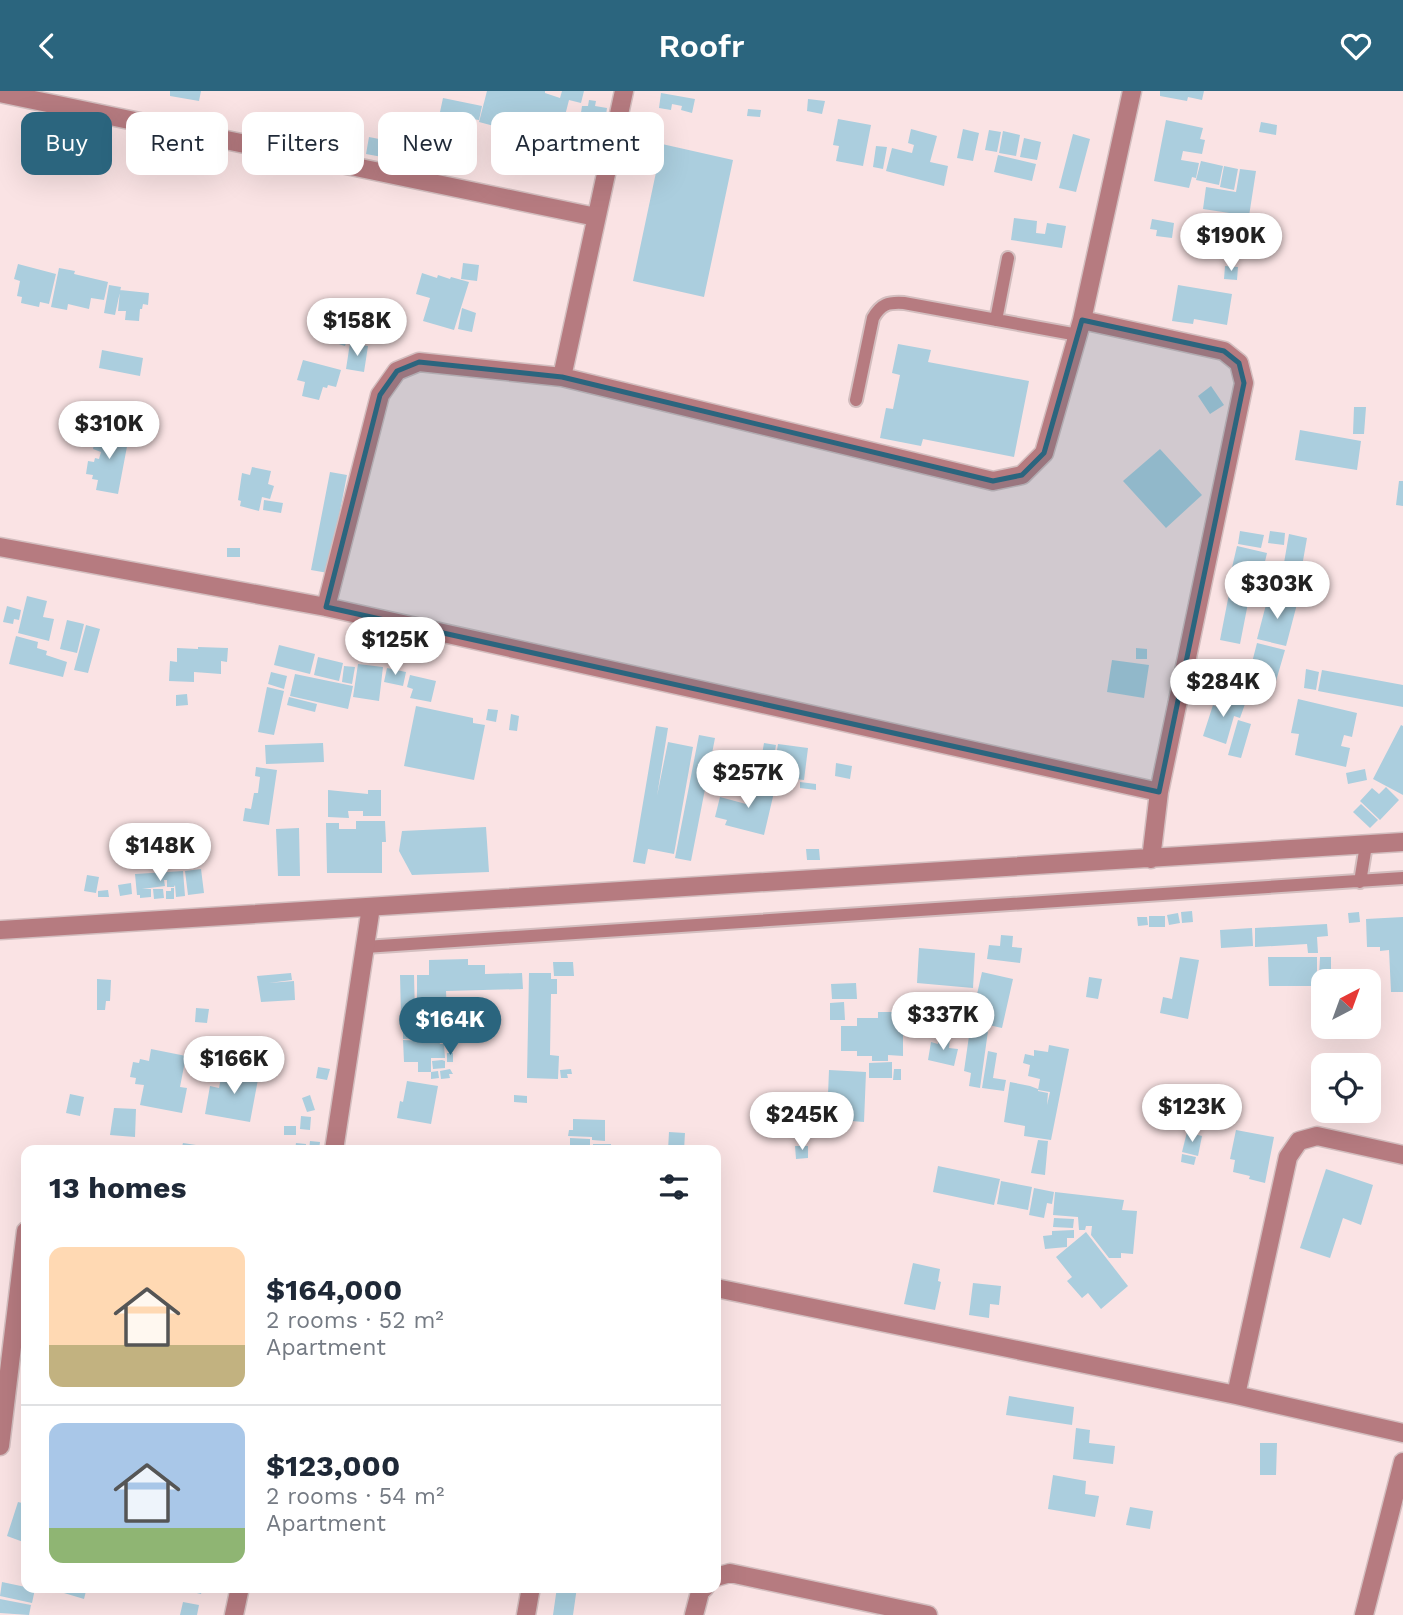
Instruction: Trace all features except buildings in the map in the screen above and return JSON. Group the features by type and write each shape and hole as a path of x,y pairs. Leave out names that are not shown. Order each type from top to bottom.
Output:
{"street":[{"path":"562,377 624,91"},
{"path":"326,607 380,395 397,371 419,362 562,377 993,481 1022,475 1044,453 1080,328 1132,91"},
{"path":"0,93 596,217"},
{"path":"1080,328 1224,351 1240,363 1244,383 1159,792 1151,859"},
{"path":"0,547 326,607 1159,792"},
{"path":"0,930 1403,842"},
{"path":"335,1145 371,907"},
{"path":"1236,1395 1288,1157 1299,1141 1317,1136 1403,1155"},
{"path":"0,1446 21,1272"},
{"path":"721,1289 1236,1395 1403,1433"},
{"path":"1364,1615 1403,1462"},
{"path":"721,1576 730,1573 928,1615"},
{"path":"234,1615 239,1593"},
{"path":"526,1615 530,1593"},
{"path":"694,1615 700,1593"}],"lane":[{"path":"996,320 1008,258"},
{"path":"856,400 873,318 879,308 887,303 904,303 996,320 1080,328"},
{"path":"1360,881 1366,845"},
{"path":"365,947 1403,879"}],"highlighted area":[{"path":"1082,320 1224,351 1239,363 1244,383 1159,792 326,607 380,395 397,371 419,362 562,377 993,481 1022,475 1044,453"}]}
